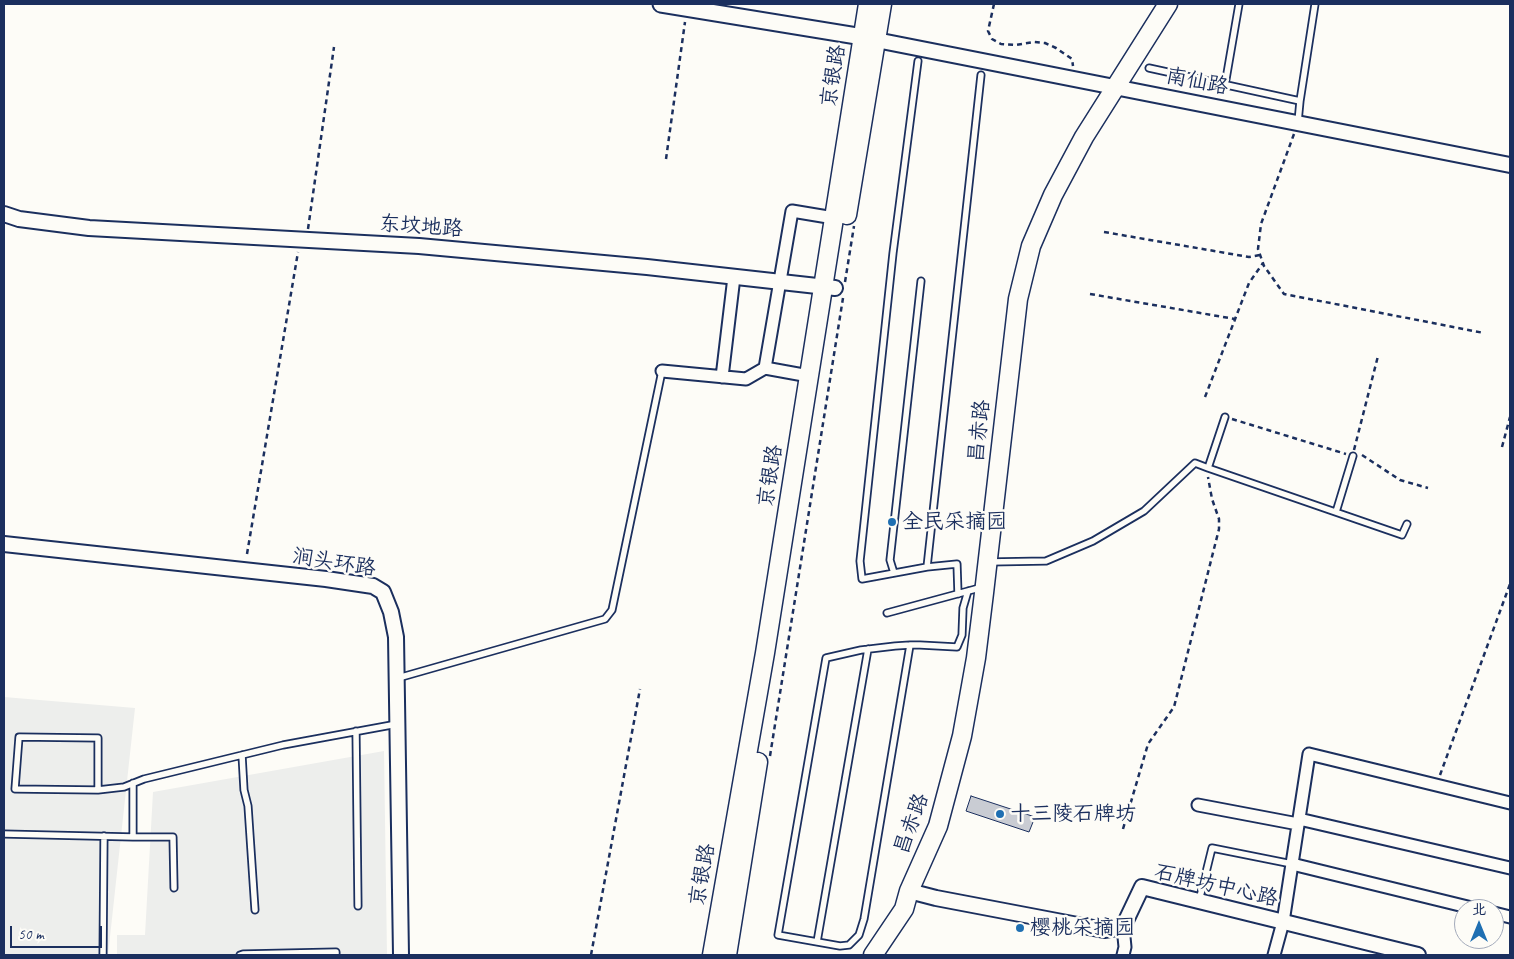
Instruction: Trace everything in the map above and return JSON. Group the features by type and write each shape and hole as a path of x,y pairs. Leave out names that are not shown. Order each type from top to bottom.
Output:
{"main road":[{"path":"661,4 869,38"},
{"name":"京银路","path":"727,955 782,616 829,287 869,38 868,4"},
{"name":"京银路","path":"782,616 809,376 829,287 834,218 869,38 882,4"},
{"name":"昌赤路","path":"873,955 904,909 909,891 938,826 962,736 976,658 1018,299 1031,246 1057,187 1084,137 1168,4"},
{"name":"京银路","path":"712,955 776,653"},
{"name":"昌赤路","path":"864,955 897,905 909,891"}],"street":[{"name":"南仙路","path":"869,38 1510,165"},
{"path":"765,368 792,211 834,218"},
{"name":"东坟地路","path":"4,214 19,219 89,228 419,246 829,287"},
{"path":"722,377 734,277"},
{"path":"662,371 746,379 765,368 809,376"},
{"name":"涧头环路","path":"4,544 306,577 373,586 383,592 391,612 396,637 401,955"},
{"path":"1274,955 1283,922 1309,754 1510,804"},
{"path":"1198,805 1299,822 1510,868"},
{"path":"1292,864 1454,904"},
{"name":"石牌坊中心路","path":"1123,927 1142,887 1418,955"},
{"path":"909,891 936,898 1104,930 1123,927 1125,947 1123,955"}],"lane":[{"path":"1225,85 1239,4"},
{"path":"1298,122 1315,4"},
{"path":"918,61 893,252 860,561 862,578 957,564 958,594"},
{"path":"1149,68 1300,101"},
{"path":"927,568 981,75"},
{"path":"894,573 890,560 921,281"},
{"path":"396,678 605,619 612,610 662,371"},
{"path":"1208,468 1225,417"},
{"path":"1336,512 1353,453"},
{"path":"988,562 1046,561 1092,541 1144,511 1195,463 1402,535 1407,524"},
{"path":"887,613 985,587"},
{"path":"910,645 860,935 849,945 840,946 778,935 826,658 868,649 910,645 957,646 962,635 963,608 968,591"},
{"path":"817,942 868,649"},
{"path":"98,790 98,738 18,737 15,789 98,790 124,787 144,779 283,745 396,724"},
{"path":"356,731 358,906"},
{"path":"242,755 244,790 248,806 255,910"},
{"path":"133,783 133,836"},
{"path":"4,834 173,837 174,888"},
{"path":"104,836 104,955"},
{"path":"1199,902 1212,848 1292,864"},
{"path":"240,955 336,952 336,955"}],"path":[{"path":"994,4 988,30 992,39 1001,44 1016,45 1034,42 1045,43 1056,48 1072,59 1074,64 1071,77"},
{"path":"666,159 687,8"},
{"path":"248,554 303,240 334,47"},
{"path":"1298,122 1290,149 1261,224 1258,249 1263,263 1284,294 1484,333"},
{"path":"776,653 855,222"},
{"path":"1104,232 1248,257 1260,255"},
{"path":"1205,397 1249,284 1263,263"},
{"path":"1090,294 1235,319"},
{"path":"1353,453 1378,356"},
{"path":"1225,417 1353,453 1400,480 1428,488"},
{"path":"1502,447 1510,417"},
{"path":"1123,829 1148,744 1174,707 1218,529 1219,519 1208,481 1208,468"},
{"path":"1436,785 1510,584"},
{"path":"591,955 640,689"}],"shaded area":[{"path":"4,697 135,708 108,955 4,955"},
{"path":"384,751 387,955 117,955 117,935 145,935 153,792"}],"building":[{"name":"十三陵石牌坊","path":"971,796 1035,817 1029,832 966,811"}],"place":[{"name":"全民采摘园","path":"892,522"},
{"name":"十三陵石牌坊","path":"1000,814"},
{"name":"樱桃采摘园","path":"1020,928"}]}
